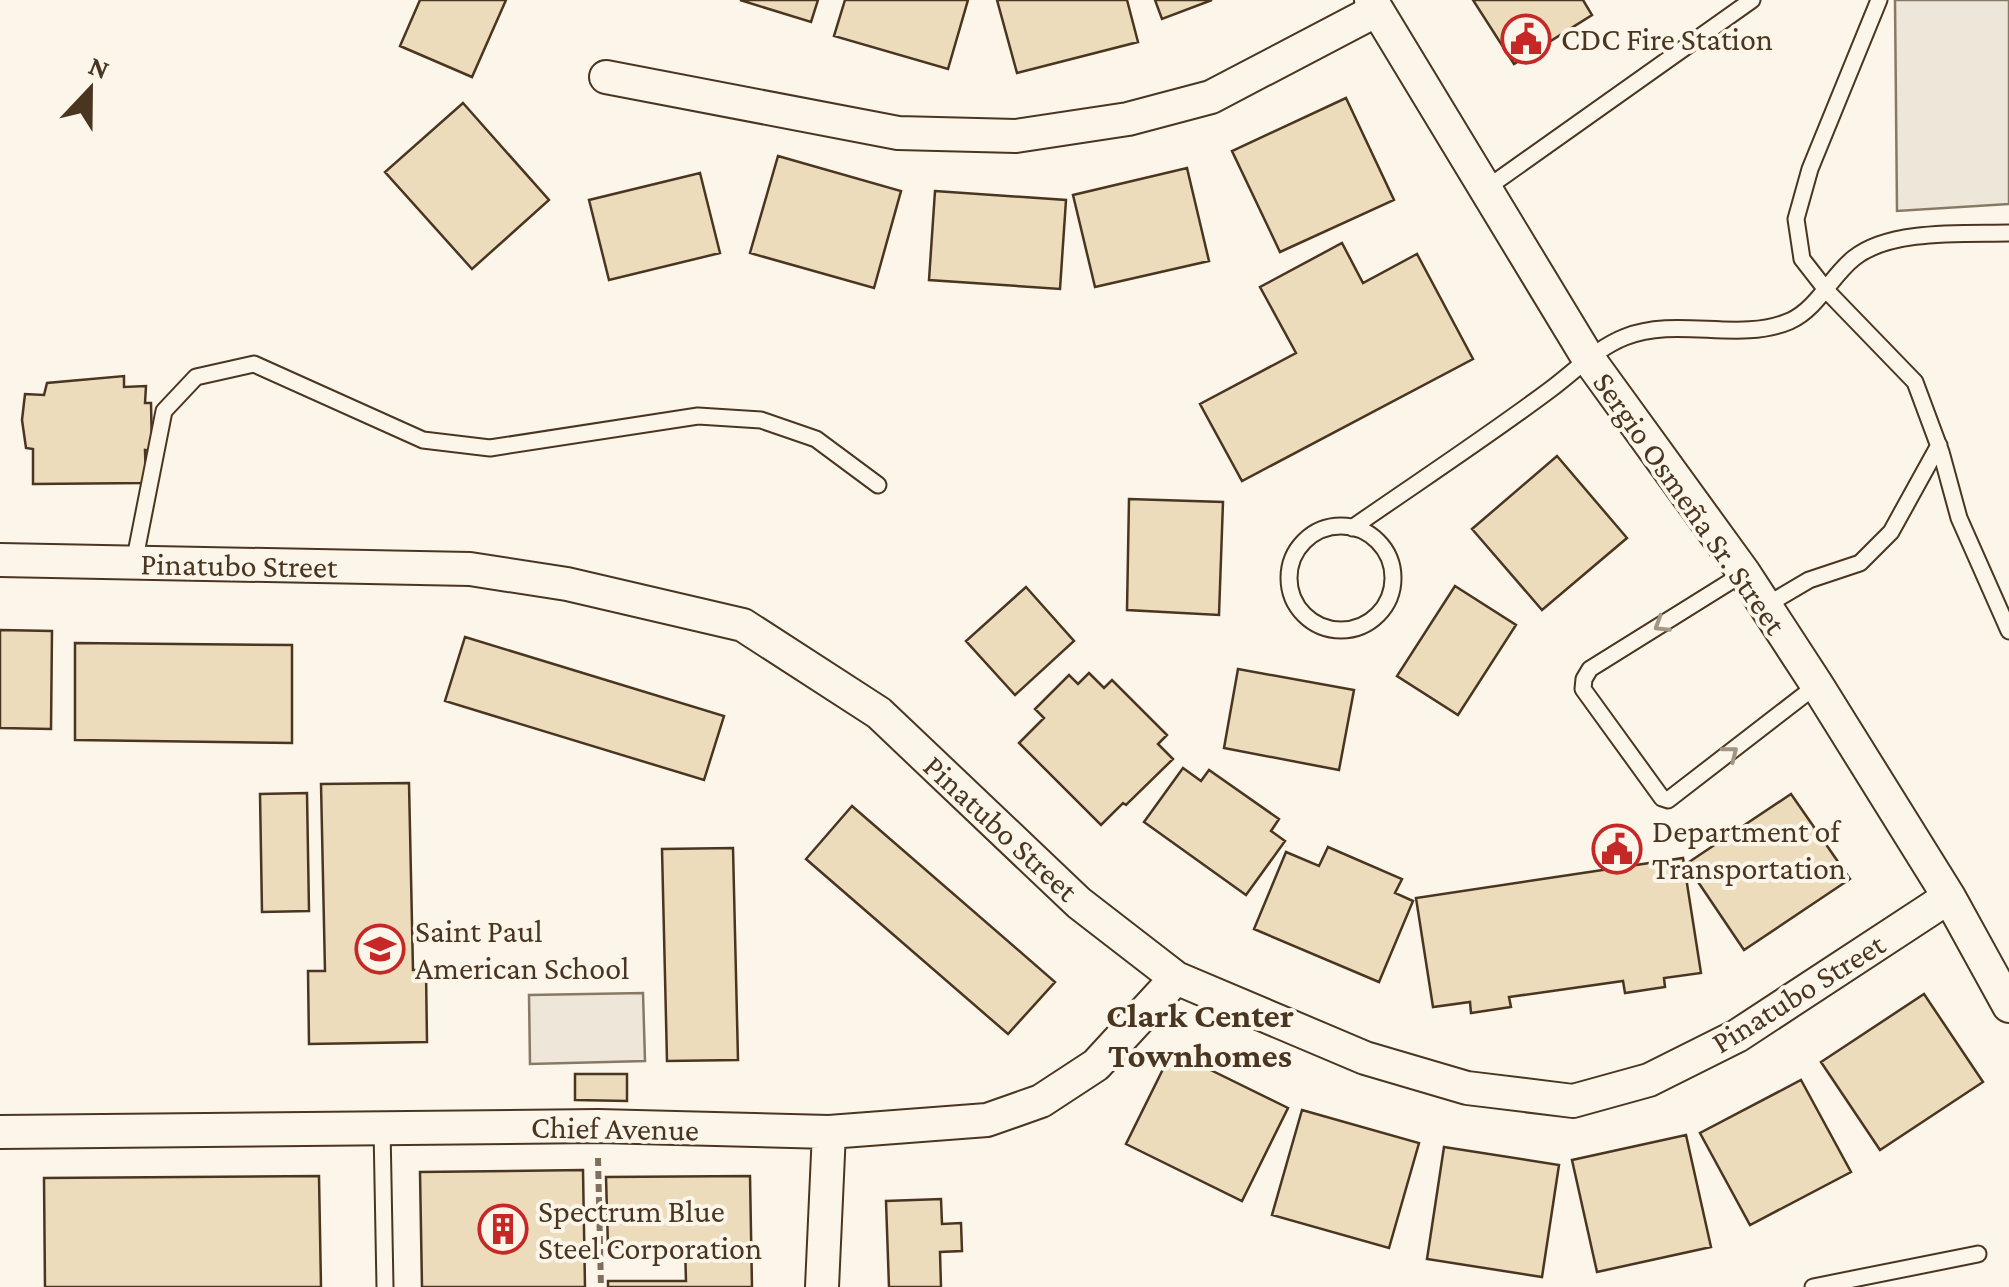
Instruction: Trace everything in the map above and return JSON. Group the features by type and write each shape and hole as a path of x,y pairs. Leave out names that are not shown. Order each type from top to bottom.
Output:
{"street":[{"name":"Sergio Osmeña Sr. Street","path":"1373,6 1588,358 1744,573 1817,685 1948,897 2009,1006"},
{"path":"606,77 898,133 1016,136 1128,118 1211,96 1373,6"},
{"name":"Pinatubo Street","path":"0,560 470,569 567,584 743,625 880,713 1080,903 1176,978 1365,1058 1466,1088 1574,1101 1650,1080 1737,1036 1948,897"},
{"name":"Chief Avenue","path":"0,1132 598,1126 829,1132 987,1120 1041,1101 1096,1065 1176,978"},
{"path":"822,1287 829,1132"}],"lane":[{"path":"1484,190 1752,0"},
{"path":"1878,0 1810,169 1796,219 1802,259 1827,291 1915,382 1939,445 1959,518 2009,630"},
{"path":"1352,528 1373,537 1384,548 1393,580 1390,595 1370,620 1339,630 1323,627 1298,607 1290,592 1292,560 1311,534 1326,528 1352,528 1552,388 1588,358 1622,338 1652,328 1762,330 1794,319 1827,291 1854,258 1885,240 2009,233"},
{"path":"134,562 164,411 196,377 254,364 423,440 490,448 698,416 761,420 816,439 878,485"},
{"path":"1765,606 1810,580 1860,562 1891,532 1939,445"},
{"path":"1744,573 1590,669 1583,689 1662,798 1668,800 1817,685"},
{"path":"382,1128 385,1287"},
{"path":"1813,1287 1978,1254"}],"path":[{"path":"598,1126 601,1287"}],"shaded area":[{"path":"1895,0 2009,0 2009,204 1897,211"},
{"path":"643,993 645,1061 530,1064 529,995"}],"building":[{"path":"420,0 506,0 472,77 400,46"},
{"path":"740,0 818,0 811,22"},
{"path":"845,0 968,0 948,69 834,36"},
{"path":"997,0 1127,0 1138,42 1017,73"},
{"path":"1155,0 1212,0 1162,19"},
{"name":"CDC Fire Station","path":"1473,0 1583,0 1592,15 1514,64"},
{"path":"1346,98 1394,200 1280,252 1232,151"},
{"path":"463,103 549,200 472,269 385,172"},
{"path":"778,156 901,191 874,288 750,253"},
{"path":"1187,168 1209,261 1095,287 1073,195"},
{"path":"700,173 720,253 609,280 589,200"},
{"path":"935,191 1066,200 1060,289 929,280"},
{"path":"1342,243 1363,283 1417,254 1473,359 1242,481 1200,404 1296,353 1260,287"},
{"path":"124,376 124,387 146,386 145,403 151,403 152,451 145,450 146,483 33,484 33,449 26,448 22,420 25,394 44,395 47,383"},
{"path":"1557,456 1627,538 1542,610 1472,529"},
{"path":"1129,499 1223,502 1219,615 1127,610"},
{"path":"1455,586 1516,625 1458,715 1397,676"},
{"path":"1026,587 1074,641 1015,695 966,641"},
{"path":"0,630 52,631 51,729 0,728"},
{"path":"465,637 724,716 704,780 445,701"},
{"path":"75,643 292,645 292,743 75,740"},
{"path":"1238,669 1354,690 1339,770 1224,748"},
{"path":"1089,673 1104,688 1112,680 1167,735 1158,744 1173,759 1101,825 1019,743 1044,718 1035,709 1069,675 1078,684"},
{"path":"1183,768 1201,781 1209,770 1279,819 1271,831 1285,841 1246,895 1144,822"},
{"path":"409,783 413,970 426,970 427,1042 309,1044 308,971 325,971 321,784"},
{"path":"307,793 309,911 262,912 260,794"},
{"path":"1791,794 1850,879 1744,950 1686,864"},
{"path":"852,806 1055,982 1008,1034 806,859"},
{"path":"1328,847 1402,879 1395,893 1413,901 1379,982 1254,929 1286,852 1319,866"},
{"path":"733,848 738,1060 667,1061 662,849"},
{"path":"1683,858 1701,973 1664,978 1665,987 1625,993 1623,981 1509,997 1511,1007 1471,1013 1470,1002 1433,1007 1416,898"},
{"path":"1924,994 1983,1082 1880,1150 1821,1062"},
{"path":"1172,1051 1288,1108 1242,1201 1126,1144"},
{"path":"575,1074 627,1074 627,1101 575,1100"},
{"path":"1801,1080 1851,1172 1750,1225 1700,1133"},
{"path":"1302,1110 1419,1143 1389,1248 1272,1215"},
{"path":"1686,1135 1711,1247 1597,1272 1572,1160"},
{"path":"1444,1147 1559,1165 1542,1277 1427,1259"},
{"name":"Spectrum Blue Steel Corporation","path":"583,1170 585,1287 422,1287 420,1172"},
{"path":"319,1176 321,1287 45,1287 44,1178"},
{"path":"750,1176 752,1287 608,1287 608,1281 686,1281 685,1246 608,1247 606,1177"},
{"path":"941,1199 942,1224 961,1223 962,1251 940,1252 941,1287 889,1287 886,1201"}],"place":[{"name":"CDC Fire Station","path":"1526,39"},
{"name":"Department of Transportation","path":"1617,849"},
{"name":"Saint Paul American School","path":"380,949"},
{"name":"Spectrum Blue Steel Corporation","path":"503,1229"}],"district":[{"name":"Clark Center Townhomes","path":"1200,1035"}]}
